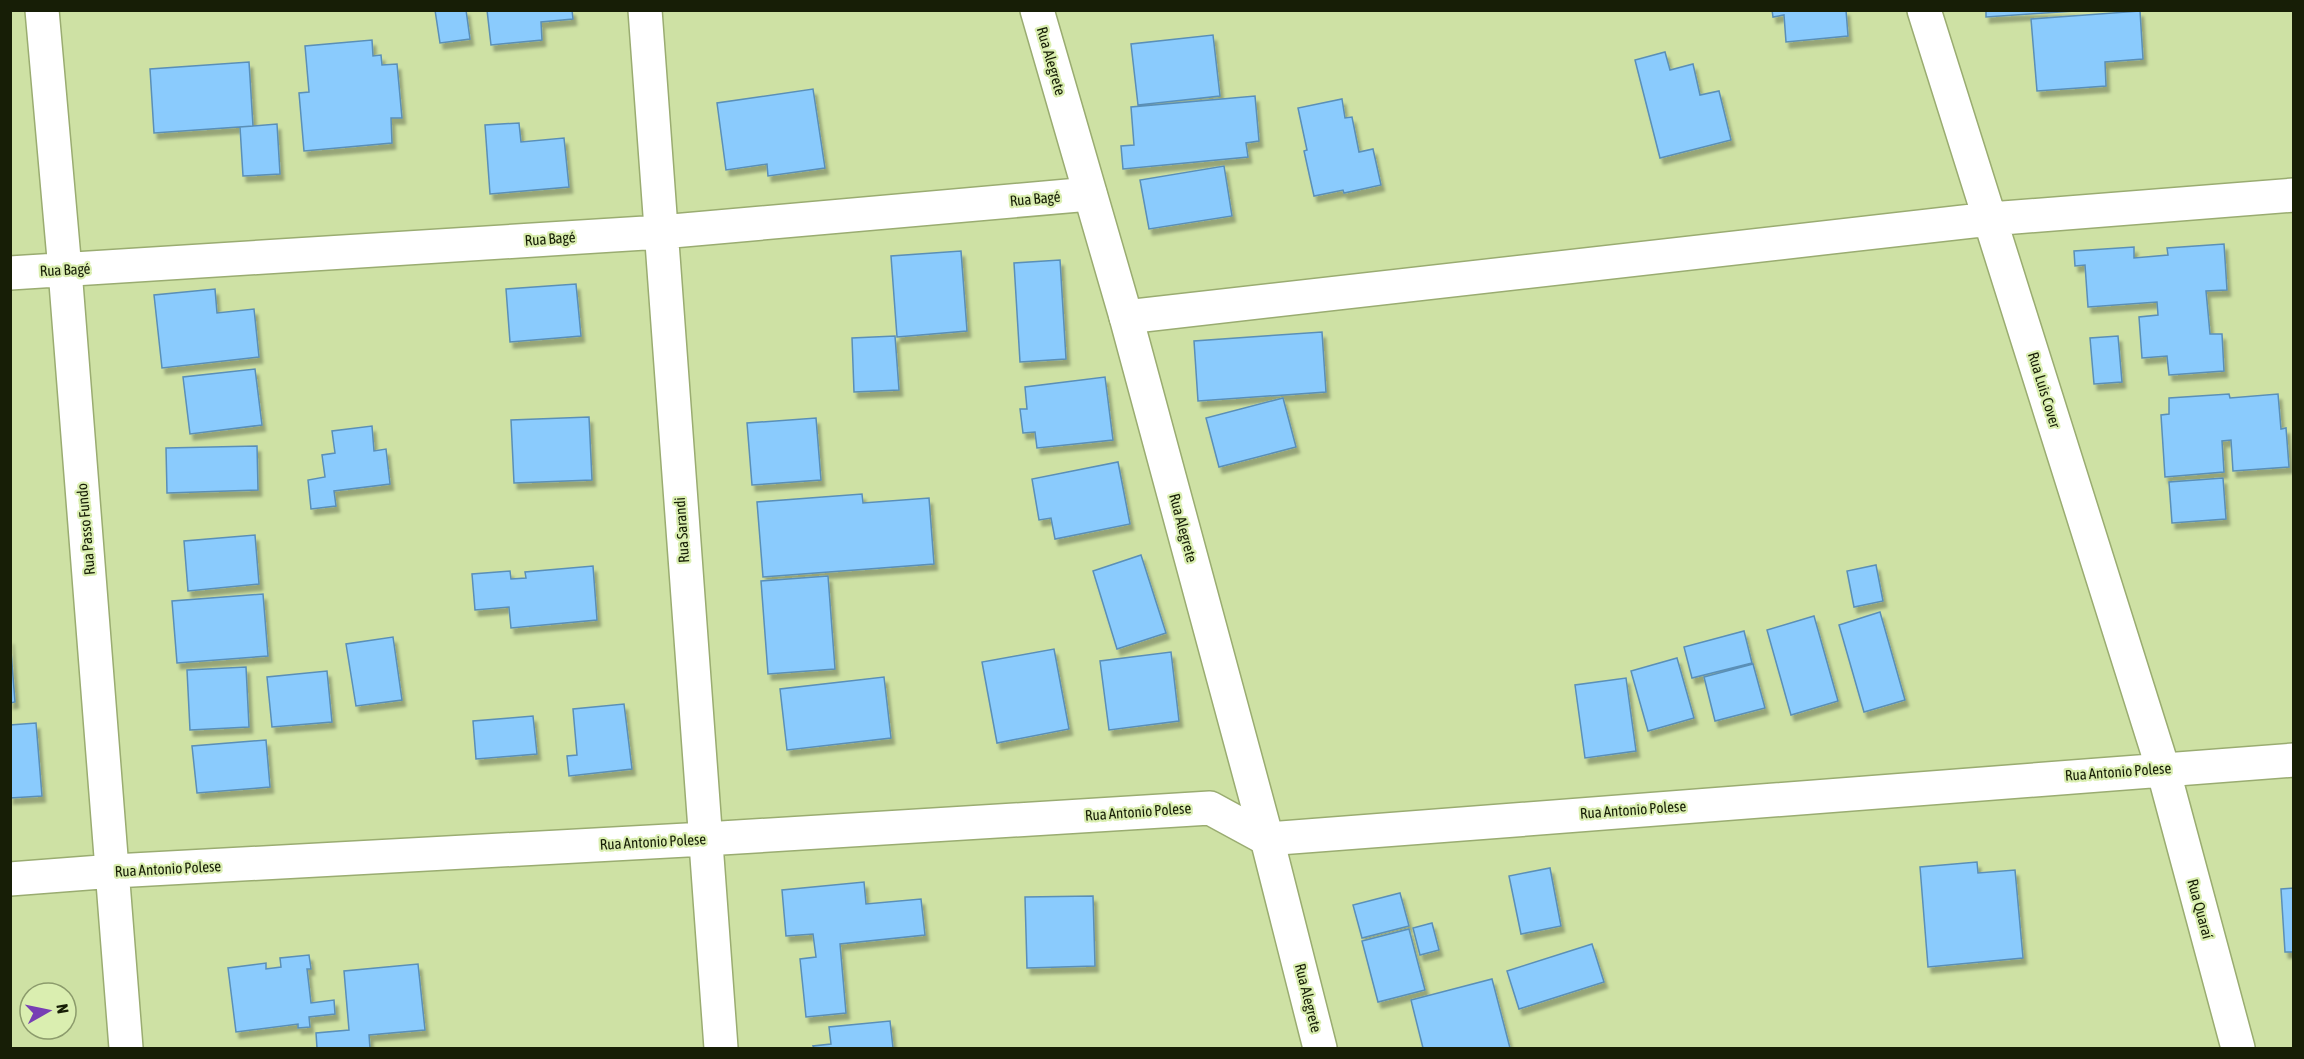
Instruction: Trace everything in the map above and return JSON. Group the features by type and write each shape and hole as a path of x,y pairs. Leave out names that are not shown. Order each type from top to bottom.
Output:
{"street":[{"name":"Rua Passo Fundo","path":"42,10 114,872 126,1048"},
{"name":"Rua Sarandi","path":"645,10 721,1048"},
{"name":"Rua Alegrete","path":"1037,10 1126,316 1267,839 1320,1048"},
{"name":"Rua Luis Cover","path":"1924,10 2163,769"},
{"name":"Rua Bagé","path":"10,273 661,232 1090,194"},
{"path":"1126,316 1990,219 2294,195"},
{"name":"Rua Antonio Polese","path":"10,879 1210,808 1267,839 2294,760"},
{"name":"Rua Quaraí","path":"2163,769 2238,1048"}],"building":[{"path":"435,10 466,10 470,39 440,43"},
{"path":"487,10 572,10 573,19 541,22 542,40 491,45"},
{"path":"1772,10 1846,10 1848,36 1786,42 1784,15 1773,17"},
{"path":"1986,10 2075,10 2075,11 1986,17"},
{"path":"2140,11 2143,59 2105,62 2106,86 2037,91 2031,19"},
{"path":"1213,35 1220,96 1138,105 1131,44"},
{"path":"372,40 373,56 381,55 382,65 397,64 402,118 391,118 392,143 304,151 299,93 309,92 305,46"},
{"path":"1665,52 1670,70 1693,64 1700,95 1719,91 1731,140 1660,158 1635,60"},
{"path":"249,62 253,126 154,133 150,69"},
{"path":"813,89 825,168 768,176 767,164 726,170 717,103"},
{"path":"1255,96 1259,141 1246,143 1248,157 1123,169 1121,146 1134,145 1131,107"},
{"path":"1342,99 1345,118 1352,117 1359,152 1373,149 1381,185 1344,193 1343,190 1314,196 1298,108"},
{"path":"519,123 521,142 564,138 569,187 490,194 485,125"},
{"path":"277,124 280,174 243,176 240,127"},
{"path":"1224,166 1232,216 1149,229 1140,180"},
{"path":"2224,244 2227,290 2206,291 2210,334 2222,334 2224,371 2169,375 2167,356 2142,358 2139,317 2158,315 2157,302 2088,307 2085,265 2075,266 2074,251 2134,247 2134,258 2168,255 2167,248"},
{"path":"961,251 967,331 897,337 891,256"},
{"path":"1060,260 1066,359 1020,362 1014,263"},
{"path":"576,284 581,336 510,342 506,289"},
{"path":"215,289 217,313 254,309 259,357 162,368 154,295"},
{"path":"1322,332 1326,392 1198,401 1194,341"},
{"path":"895,336 899,390 854,392 852,338"},
{"path":"2118,336 2122,382 2094,384 2090,338"},
{"path":"255,369 262,425 190,434 183,377"},
{"path":"1105,377 1113,440 1037,448 1035,432 1023,433 1020,409 1027,409 1025,387"},
{"path":"2229,394 2230,398 2278,394 2281,429 2286,428 2289,467 2233,471 2231,440 2222,441 2224,472 2165,477 2161,415 2169,414 2169,398"},
{"path":"1283,398 1296,447 1219,467 1206,418"},
{"path":"589,417 592,480 514,483 511,420"},
{"path":"816,418 821,480 752,485 747,423"},
{"path":"372,426 374,451 386,449 390,484 334,491 336,506 311,509 308,480 325,477 322,455 335,453 332,431"},
{"path":"257,446 258,490 167,493 166,448"},
{"path":"1118,462 1130,524 1055,539 1051,518 1039,520 1032,479"},
{"path":"2223,478 2226,519 2172,523 2169,482"},
{"path":"862,494 863,503 929,498 934,564 763,577 757,502"},
{"path":"255,535 259,584 188,591 184,541"},
{"path":"1141,555 1166,633 1117,649 1093,571"},
{"path":"1876,565 1883,601 1854,607 1847,571"},
{"path":"593,566 597,620 511,628 509,607 475,610 472,574 510,571 511,579 526,578 525,572"},
{"path":"828,576 835,669 768,674 761,581"},
{"path":"263,594 268,656 177,663 172,601"},
{"path":"1880,612 1905,700 1864,712 1839,625"},
{"path":"1814,616 1838,701 1791,715 1767,630"},
{"path":"1744,631 1752,663 1692,678 1684,647"},
{"path":"393,637 402,700 356,706 346,644"},
{"path":"10,638 15,702 10,703"},
{"path":"1054,649 1069,729 997,743 982,662"},
{"path":"1171,652 1179,721 1109,730 1100,661"},
{"path":"1677,658 1694,718 1648,731 1631,671"},
{"path":"1753,664 1765,708 1715,721 1704,677"},
{"path":"246,667 249,727 190,730 187,670"},
{"path":"327,671 332,722 272,727 267,677"},
{"path":"884,677 891,738 787,750 780,689"},
{"path":"1626,678 1636,751 1585,758 1575,685"},
{"path":"624,704 632,769 569,776 567,756 577,755 573,709"},
{"path":"533,716 537,754 476,759 473,721"},
{"path":"36,723 42,796 10,798 10,725"},
{"path":"266,740 270,787 197,793 192,746"},
{"path":"1977,862 1978,873 2015,870 2023,958 1928,967 1920,867"},
{"path":"1550,868 1561,926 1521,934 1509,876"},
{"path":"864,882 866,904 921,899 925,935 840,944 846,1013 806,1017 800,959 816,957 813,934 786,936 782,890"},
{"path":"2294,888 2294,952 2285,952 2281,889"},
{"path":"1400,893 1409,926 1362,938 1353,905"},
{"path":"1093,896 1095,966 1027,968 1025,897"},
{"path":"1432,923 1439,950 1420,955 1413,928"},
{"path":"1409,929 1425,990 1378,1002 1362,941"},
{"path":"1592,944 1604,982 1519,1009 1507,971"},
{"path":"309,955 311,969 307,969 311,1003 334,1000 335,1014 309,1017 310,1027 298,1028 298,1024 236,1032 228,968 266,963 266,969 281,967 280,958"},
{"path":"418,964 425,1030 369,1035 370,1048 317,1048 316,1033 349,1030 344,971"},
{"path":"1492,979 1510,1048 1423,1048 1411,1000"},
{"path":"890,1021 893,1048 814,1048 813,1046 831,1044 829,1027"}]}
